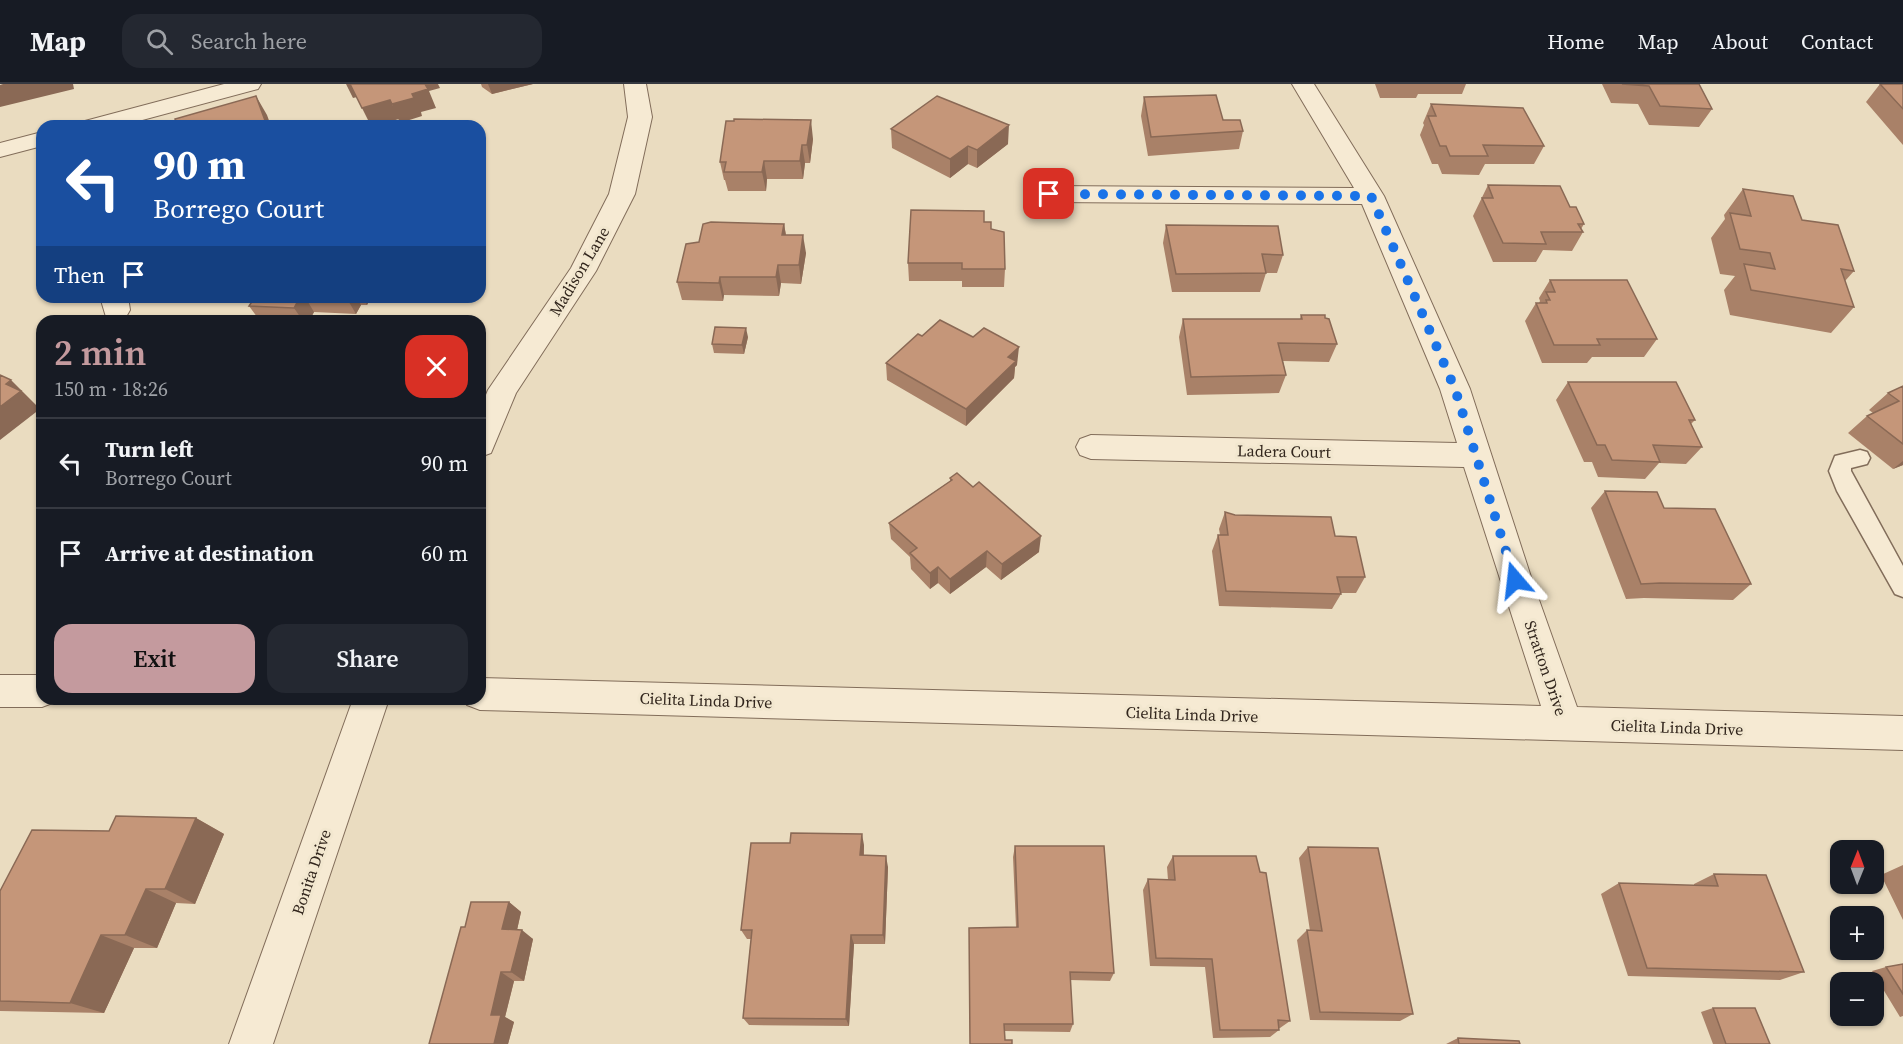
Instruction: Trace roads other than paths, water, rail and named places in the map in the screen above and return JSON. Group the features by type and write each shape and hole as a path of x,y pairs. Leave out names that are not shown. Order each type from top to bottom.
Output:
{"street":[{"path":"115,120 250,84"},
{"name":"Madison Lane","path":"486,431 503,390 583,271 622,194 640,117 635,84"},
{"name":"Stratton Drive","path":"1303,84 1371,196 1455,389 1515,580 1565,724"},
{"path":"0,150 36,141"},
{"path":"1049,194 1371,196"},
{"name":"Ladera Court","path":"1090,447 1477,455"},
{"path":"0,691 36,691"},
{"name":"Cielita Linda Drive","path":"486,694 1903,733"},
{"name":"Bonita Drive","path":"251,1044 369,705"}],"lane":[{"path":"1860,458 1842,462 1840,471 1845,485 1903,587"}]}
